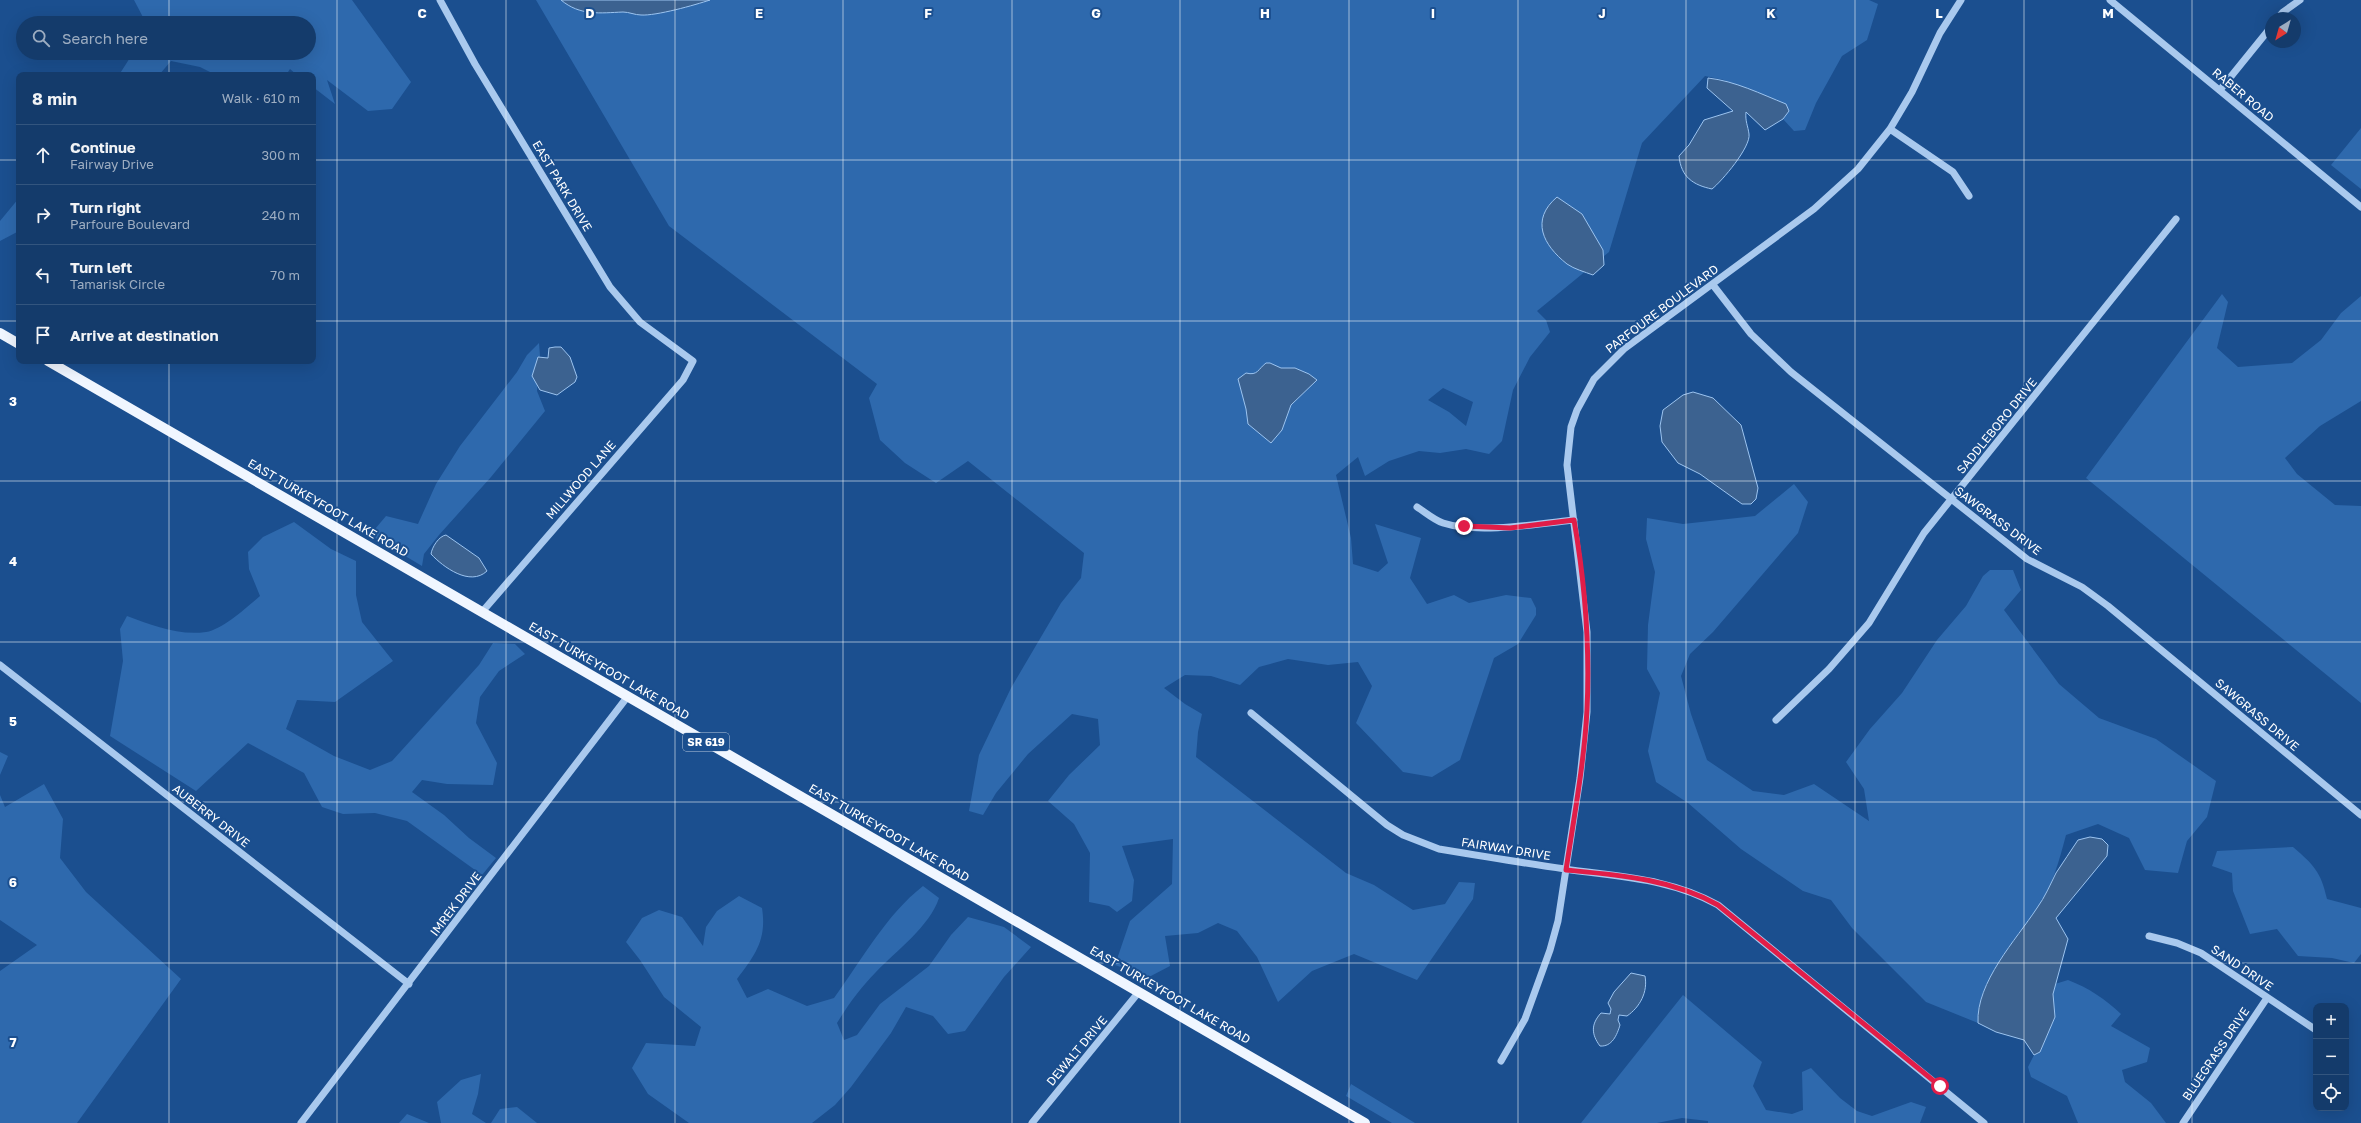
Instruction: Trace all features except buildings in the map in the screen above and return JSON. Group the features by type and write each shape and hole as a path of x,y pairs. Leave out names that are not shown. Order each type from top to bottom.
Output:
{"main road":[{"path":"0,333 16,342"},
{"name":"EAST TURKEYFOOT LAKE ROAD","path":"53,364 1365,1123"}],"street":[{"name":"EAST PARK DRIVE","path":"440,0 475,64 610,287 640,322 693,360"},
{"name":"PARFOURE BOULEVARD","path":"1501,1061 1525,1019 1541,978 1558,921 1580,778 1587,712 1588,672 1586,610 1567,465 1567,446 1576,410 1585,393 1605,367 1624,349 1713,285 1836,190 1858,169 1890,129 1912,92 1940,33 1962,0"},
{"name":"RABER ROAD","path":"2110,0 2361,207"},
{"path":"2283,12 2300,0"},
{"path":"2220,90 2265,34"},
{"path":"1890,129 1953,172 1969,196"},
{"name":"SADDLEBORO DRIVE","path":"1776,720 1829,669 1870,623 1924,533 2176,219"},
{"name":"SAWGRASS DRIVE","path":"1713,285 1752,334 1778,360 2026,560 2082,587 2108,606 2361,815"},
{"name":"MILLWOOD LANE","path":"482,612 683,380 693,360"},
{"path":"1417,507 1442,523 1464,526 1510,528 1574,520"},
{"name":"AUBERRY DRIVE","path":"0,666 409,984"},
{"name":"IMREK DRIVE","path":"301,1123 409,984 628,696"},
{"name":"FAIRWAY DRIVE","path":"1251,713 1387,824 1403,835 1438,849 1566,870 1645,879 1683,888 1718,905 1984,1123"},
{"name":"SAND DRIVE","path":"2149,936 2177,943 2201,954 2313,1028"},
{"name":"DEWALT DRIVE","path":"1032,1123 1138,993"},
{"name":"BLUEGRASS DRIVE","path":"2183,1123 2268,998"}],"shaded area":[{"path":"134,0 352,0 411,82 392,109 368,111 327,80 335,104 316,89 316,72 294,72 290,69 288,72 210,72 200,67 171,61 162,72 121,72 129,60 316,60 316,16 142,16"},
{"path":"536,0 1869,0 1878,4 1867,40 1842,56 1816,103 1805,130 1794,131 1783,119 1789,111 1724,80 1705,76 1642,143 1609,252 1537,311 1546,320 1550,332 1530,357 1513,390 1502,441 1489,454 1466,449 1440,453 1419,451 1389,461 1365,476 1358,457 1336,475 1351,538 1353,564 1378,572 1388,563 1375,524 1421,538 1410,578 1427,604 1454,595 1469,603 1506,595 1531,598 1536,608 1536,615 1518,644 1494,658 1460,760 1432,777 1403,772 1356,723 1372,686 1358,662 1328,665 1288,659 1259,667 1240,685 1211,676 1185,675 1164,688 1185,704 1202,714 1198,732 1196,757 1346,873 1374,885 1413,910 1445,904 1459,882 1475,883 1473,899 1417,980 1354,954 1312,971 1278,1002 1257,957 1237,931 1218,923 1198,933 1165,936 1170,966 1149,977 1115,965 1130,921 1172,884 1173,839 1122,846 1134,880 1132,901 1117,912 1109,906 1089,902 1090,853 1074,824 1048,801 1069,775 1100,745 1098,719 1072,714 1028,754 996,793 983,815 969,811 979,755 1011,688 1061,603 1081,578 1084,553 968,461 936,483 905,463 880,440 869,398 877,384 669,226","holes":["1443,388 1473,402 1466,426 1449,412 1428,400"]},
{"path":"561,0 710,0 665,12 648,15 636,15 625,12 598,13 583,11 575,9"},
{"path":"1708,78 1728,82 1757,92 1786,104 1789,111 1783,119 1765,130 1746,112 1746,121 1749,134 1745,147 1729,172 1712,189 1699,185 1685,175 1679,156 1689,145 1704,120 1733,111 1707,88"},
{"path":"2361,128 2361,189 2331,165"},
{"path":"1557,197 1582,214 1603,250 1604,265 1593,275 1567,264 1546,241 1542,223 1544,214"},
{"path":"16,202 16,233 0,241 0,221"},
{"path":"2222,294 2228,302 2217,348 2238,367 2292,363 2321,340 2341,313 2361,296 2361,401 2320,426 2285,458 2297,474 2335,505 2361,506 2361,703 2086,478"},
{"path":"539,343 540,356 537,391 545,411 491,477 439,535 424,554 422,566 370,535 386,516 418,524 436,484 460,446 517,372 527,355"},
{"path":"561,347 570,357 577,377 575,382 557,395 540,390 532,376 538,357 548,358 549,348"},
{"path":"1266,363 1270,363 1281,368 1295,368 1309,374 1317,380 1291,405 1282,430 1271,443 1248,424 1246,409 1238,379 1246,373 1255,373"},
{"path":"1693,392 1713,398 1741,425 1758,488 1756,499 1751,504 1742,504 1700,474 1678,463 1662,442 1660,426 1663,410 1683,395"},
{"path":"1794,484 1808,502 1798,533 1713,632 1690,654 1681,676 1691,714 1707,760 1753,791 1784,795 1814,784 1869,821 1864,789 1846,762 1870,729 1902,693 1937,640 1966,606 1983,576 1990,570 2013,570 2021,590 2004,610 2059,684 2099,718 2156,739 2216,781 2207,817 2187,841 2178,873 2145,870 2129,838 2098,824 2066,835 2058,863 2043,899 1990,977 1983,992 1979,1007 1978,1023 1926,1002 1852,928 1831,900 1803,891 1741,849 1688,803 1656,782 1648,751 1660,693 1647,669 1648,625 1655,572 1646,539 1647,518 1683,524 1755,516"},
{"path":"294,522 331,549 356,561 356,595 362,622 393,661 335,702 297,700 286,729 334,756 370,770 392,761 479,665 493,643 515,644 525,654 499,671 480,697 476,723 497,763 493,785 447,784 422,780 412,792 444,815 469,838 496,858 482,875 407,821 375,813 343,814 322,807 304,773 248,743 196,791 110,736 123,661 120,629 127,616 175,631 196,633 206,632 220,627 260,596 249,569 248,552 263,537"},
{"path":"446,535 479,558 487,571 473,577 465,576 450,569 436,559 431,554 433,548 438,540"},
{"path":"0,752 8,756 0,775"},
{"path":"44,784 63,819 60,858 86,892 181,979 77,1123 0,1123 0,971 37,945 0,920 0,795 5,807"},
{"path":"2090,837 2102,839 2108,845 2107,856 2056,918 2068,939 2053,994 2055,1017 2040,1052 2034,1055 2024,1040 1996,1032 1978,1023 1979,1008 1983,992 1999,962 2040,904 2056,873 2078,840"},
{"path":"2293,847 2316,870 2322,882 2327,899 2361,908 2361,954 2354,963 2332,958 2298,956 2277,929 2250,934 2233,891 2232,873 2212,866 2217,851"},
{"path":"923,886 939,898 935,908 912,938 865,984 837,1023 844,1040 857,1035 880,1004 929,966 951,935 968,917 1004,927 1031,947 1004,977 965,1031 948,1034 933,1016 906,1007 891,1033 851,1087 835,1105 812,1123 689,1123 648,1094 632,1068 646,1043 695,1046 701,1027 664,997 640,960 626,942 642,918 659,910 682,917 703,946 706,927 717,911 739,896 762,908 763,929 761,938 754,954 737,979 747,998 768,989 807,1006 834,998 886,924"},
{"path":"1631,973 1645,976 1646,982 1642,999 1636,1008 1627,1016 1619,1015 1618,1020 1620,1025 1616,1036 1608,1045 1600,1046 1597,1042 1593,1029 1595,1021 1601,1013 1610,1014 1611,1009 1608,1003 1614,992"},
{"path":"2068,980 2090,990 2109,1003 2121,1014 2111,1026 2150,1048 2147,1062 2122,1070 2125,1082 2151,1103 2166,1123 2078,1123 2067,1096 2031,1077 2028,1067 2034,1055 2040,1052 2055,1017 2053,994 2055,984"},
{"path":"1683,995 1762,1062 1753,1086 1766,1110 1792,1114 1803,1110 1802,1072 1811,1068 1840,1098 1857,1111 1872,1116 1911,1102 1926,1107 1920,1123 1708,1123 1708,1121 1682,1118 1657,1123 1581,1123"},
{"path":"481,1074 478,1094 472,1114 486,1123 441,1123 437,1102 461,1080"},
{"path":"1351,1084 1415,1123 1392,1123 1346,1096"},
{"path":"517,1107 537,1123 491,1123 500,1109"},
{"path":"407,1114 429,1123 399,1123"}],"route":[{"path":"1464,526 1510,528 1574,520 1586,610 1588,672 1587,712 1580,778 1566,870 1612,874 1645,879 1683,888 1701,895 1718,905 1940,1086"}]}
